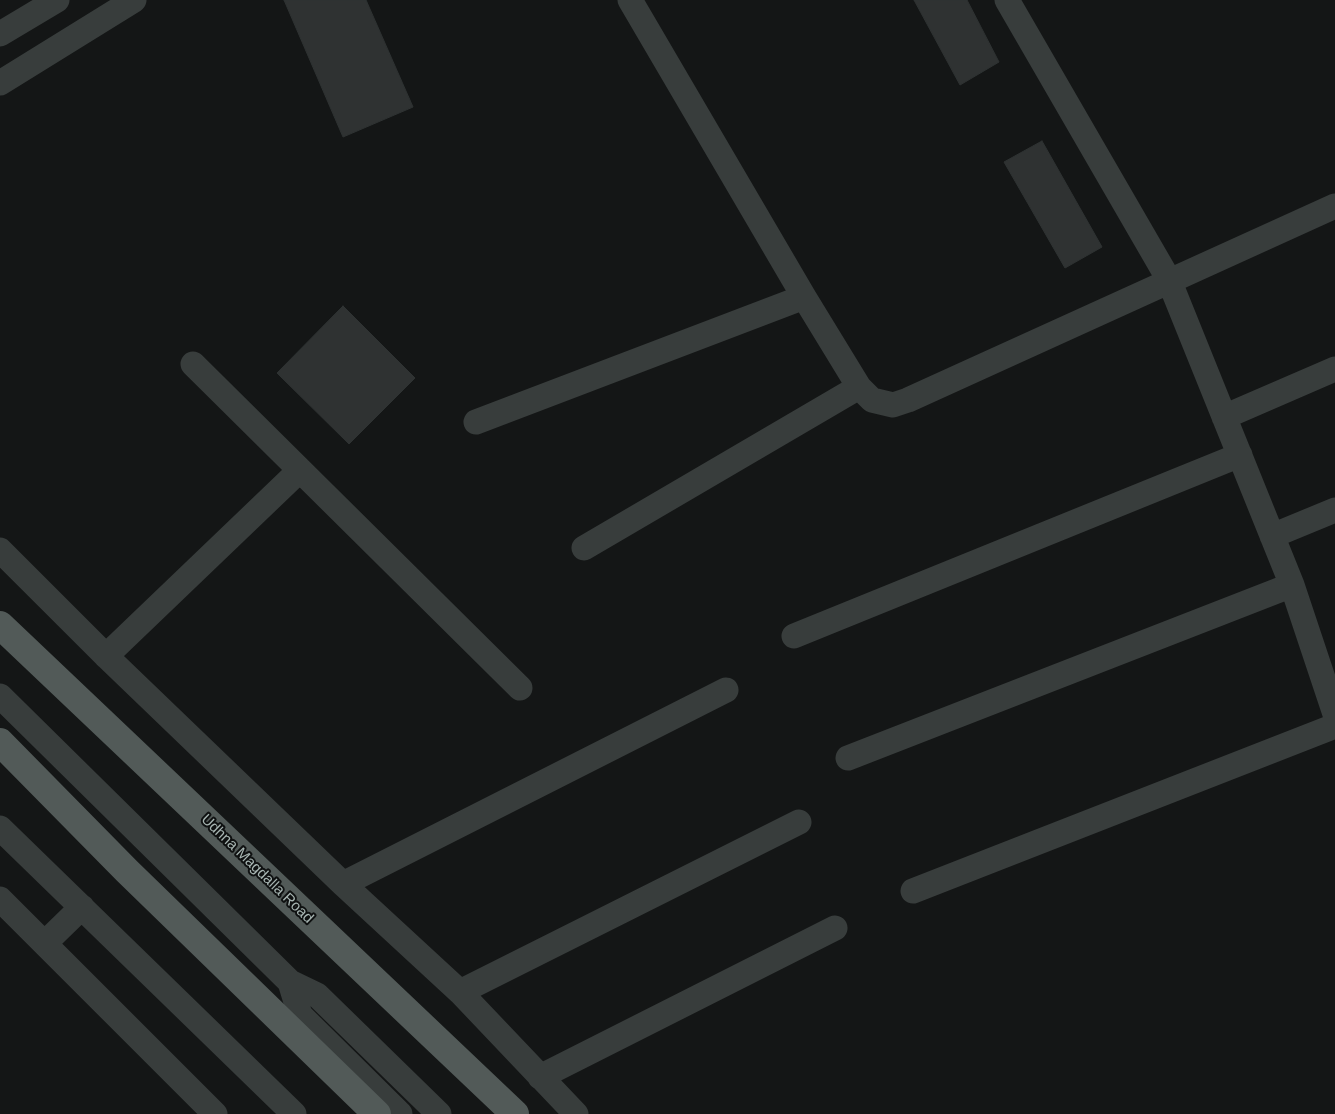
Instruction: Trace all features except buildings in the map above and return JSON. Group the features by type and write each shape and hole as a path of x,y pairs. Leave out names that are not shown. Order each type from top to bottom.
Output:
{"main road":[{"name":"Udhna Magdalla Road","path":"0,625 514,1114"},
{"path":"0,742 127,871 376,1114"}],"street":[{"path":"0,34 57,0"},
{"path":"0,83 134,0"},
{"path":"630,0 804,297 859,387 872,400 893,405 908,400 1335,206"},
{"path":"1007,0 1169,280 1329,678 1335,714"},
{"path":"476,422 804,297"},
{"path":"193,364 520,688"},
{"path":"1224,417 1335,369"},
{"path":"584,548 859,387"},
{"path":"794,636 1240,454"},
{"path":"106,656 300,470"},
{"path":"1272,536 1335,510"},
{"path":"0,550 106,656 343,884 460,992 576,1114"},
{"path":"848,758 1292,585"},
{"path":"343,884 726,690"},
{"path":"0,696 290,982 317,995 439,1114"},
{"path":"913,891 1335,726"},
{"path":"460,992 799,822"},
{"path":"0,828 294,1114"},
{"path":"0,899 215,1114"},
{"path":"45,943 82,908"},
{"path":"540,1077 835,928"},
{"path":"290,982 300,1016 400,1114"}]}
